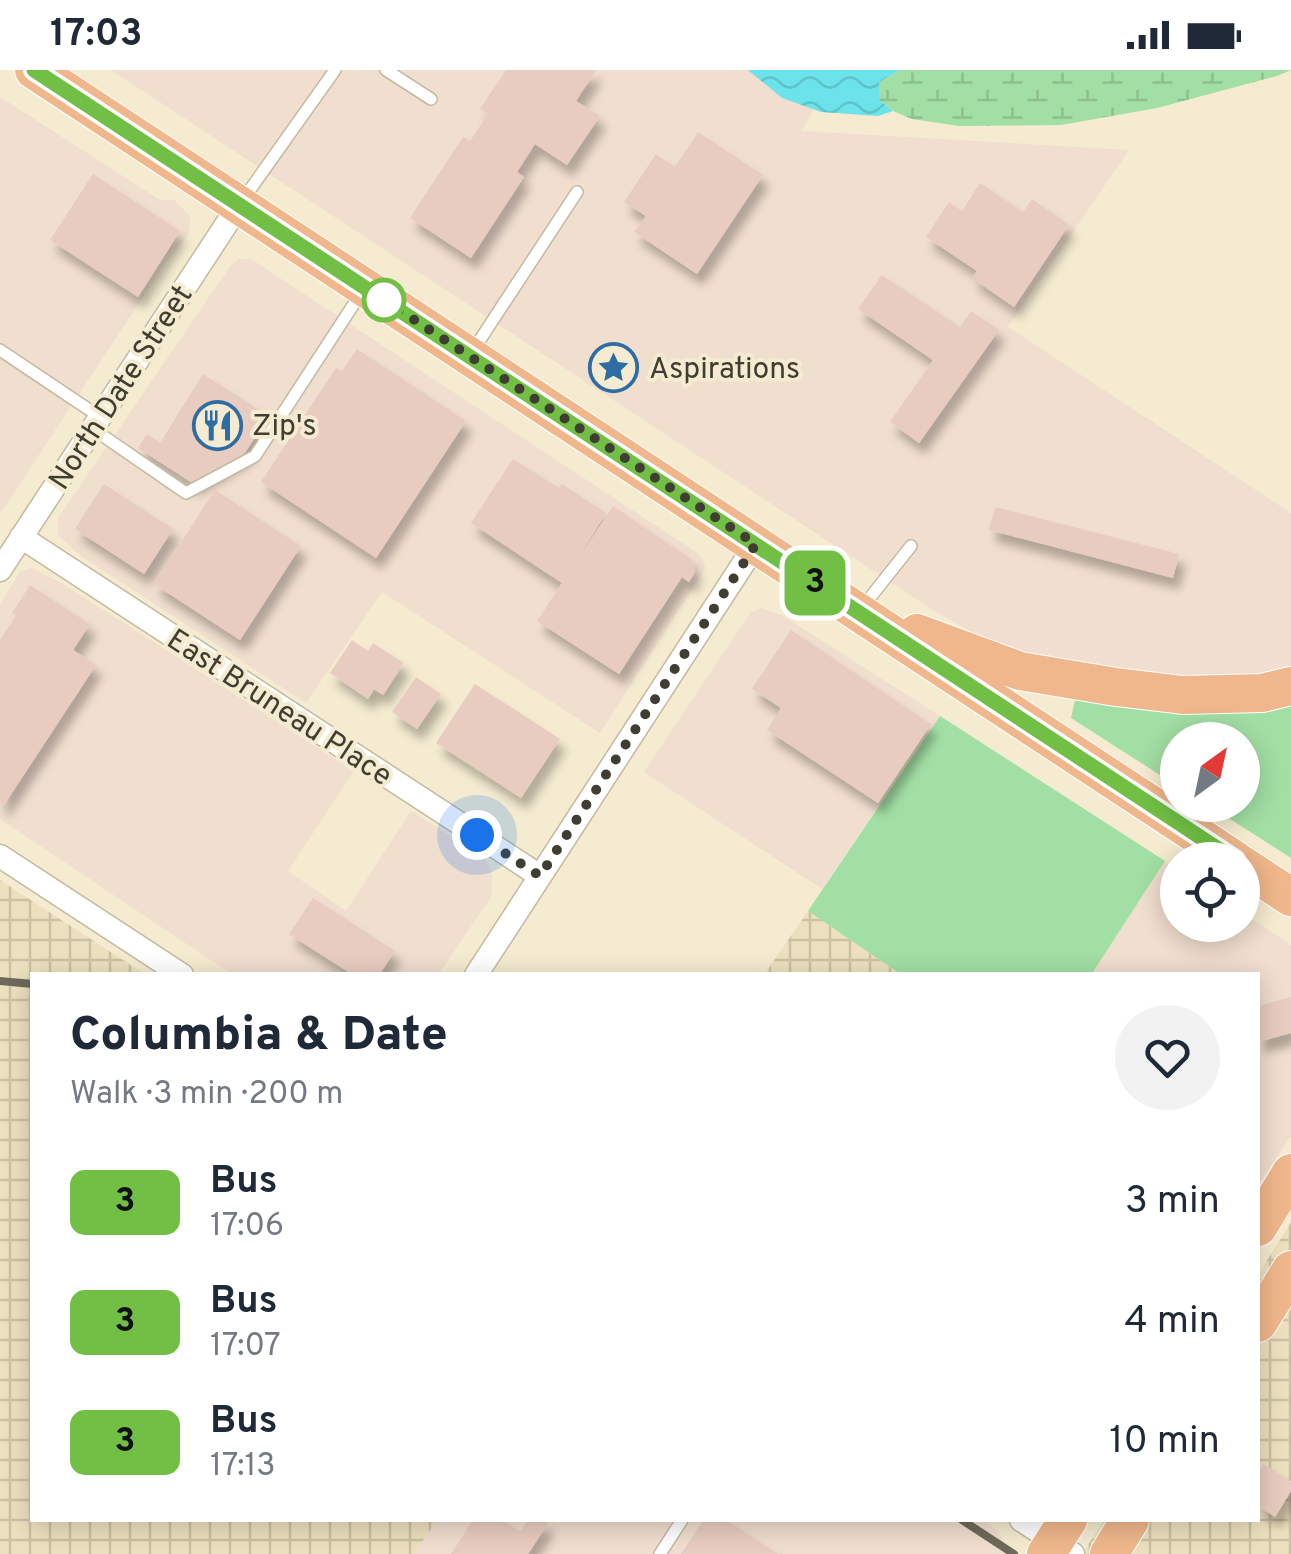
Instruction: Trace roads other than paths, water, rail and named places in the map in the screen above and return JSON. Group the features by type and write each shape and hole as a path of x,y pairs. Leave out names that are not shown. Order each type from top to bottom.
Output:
{"main road":[{"path":"34,70 1208,842"},
{"path":"859,611 1020,671 1116,688 1183,695 1262,693 1291,686"},
{"path":"1260,877 1291,897"},
{"path":"1260,1224 1291,1173"},
{"path":"1260,1320 1291,1270"},
{"path":"1108,1554 1129,1522"}],"street":[{"name":"North Date Street","path":"0,570 239,204"},
{"name":"East Bruneau Place","path":"21,538 540,876"},
{"path":"478,972 756,544"},
{"path":"0,856 177,972"},
{"path":"1025,1522 1060,1542"}],"lane":[{"path":"239,204 335,70"},
{"path":"386,70 431,99"},
{"path":"470,356 577,192"},
{"path":"0,350 186,493 255,456 364,287"},
{"path":"859,611 910,546"},
{"path":"660,1554 681,1522"}],"water":[{"path":"748,70 900,70 879,82 879,100 893,111 878,116 821,112 782,98"}],"railway":[{"path":"0,981 30,984"},
{"path":"965,1522 1014,1554"}],"place":[{"name":"Aspirations","path":"614,368"},
{"name":"Zip's","path":"217,425"}]}
